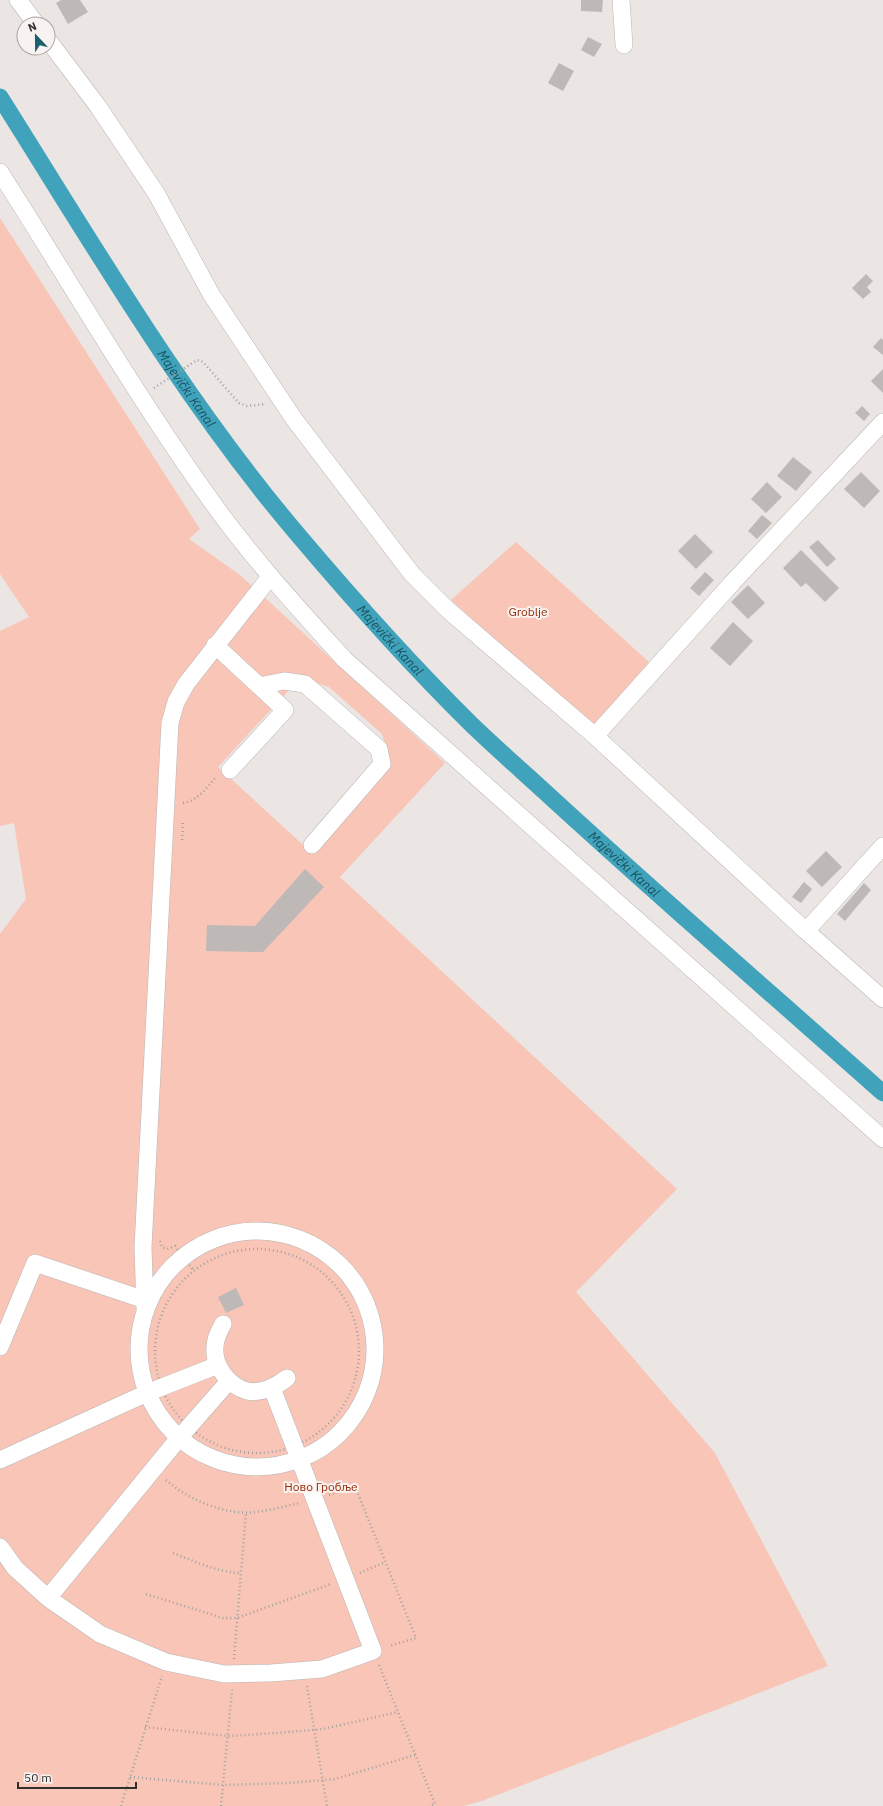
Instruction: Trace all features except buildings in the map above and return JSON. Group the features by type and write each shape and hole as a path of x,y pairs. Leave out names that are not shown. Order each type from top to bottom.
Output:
{"street":[{"path":"18,0 30,16"},
{"path":"621,0 624,45"},
{"path":"56,51 97,105 156,193 211,294 294,419 412,574 448,610 595,736 806,931 883,999"},
{"path":"0,172 141,396 212,502 270,577 344,659 883,1139"},
{"path":"595,736 733,582 883,422"},
{"path":"145,1305 161,1281 172,1268 183,1257 198,1247 229,1235 246,1232 280,1234 296,1238 326,1254 342,1268 359,1291 371,1322 374,1338 375,1355 368,1388 358,1408 342,1431 329,1442 298,1452 268,1466 234,1465 202,1454 184,1433 166,1425 154,1408 155,1390 140,1366 139,1343 145,1305 143,1247 170,723 176,702 186,684 215,645 270,577"},
{"path":"215,645 285,710 230,770"},
{"path":"259,686 284,682 305,684 378,749 382,764 312,844"},
{"path":"806,931 883,846"},
{"path":"0,1347 36,1263 145,1305"},
{"path":"223,1324 217,1336 215,1347 215,1357 223,1375 248,1391 261,1391 272,1388 287,1378"},
{"path":"0,1460 155,1390 218,1365"},
{"path":"48,1598 153,1469 229,1380"},
{"path":"0,1547 15,1568 48,1598 100,1634 166,1662 224,1674 271,1673 322,1669 373,1651 298,1452 272,1388"}],"path":[{"path":"167,379 190,363 197,360 203,362 239,404 247,406 282,401"},
{"path":"183,802 191,802 224,768 230,770"},
{"path":"183,810 184,795"},
{"path":"182,841 183,817"},
{"path":"160,1240 162,1247 167,1249 175,1246 194,1271"},
{"path":"259,1249 275,1250 291,1254 305,1260 319,1269 331,1280 345,1299 355,1321 359,1336 360,1352 354,1384 348,1399 328,1424 298,1452 255,1453 239,1451 184,1433 173,1410 155,1390 155,1349 160,1318 167,1303 176,1290 194,1271 212,1259 227,1253 259,1249"},
{"path":"153,1469 172,1486 190,1497 224,1510 256,1512 316,1500 355,1486 416,1638 373,1651 435,1804 429,1806"},
{"path":"173,1553 207,1567 241,1573"},
{"path":"146,1594 223,1618 237,1618 346,1579 385,1562"},
{"path":"121,1806 166,1662"},
{"path":"305,1670 327,1806"},
{"path":"145,1727 228,1736 323,1729 398,1712"},
{"path":"130,1777 223,1785 288,1783 335,1779 415,1755"}],"green space":[{"name":"Ново Гробље","path":"0,218 200,529 189,539 240,575 445,763 340,877 677,1189 576,1292 715,1453 828,1666 482,1801 463,1806 0,1806 0,934 26,899 14,823 0,826 0,631 29,617 0,574","holes":["300,678 329,687 382,734 391,767 313,854 218,767"]},
{"name":"Groblje","path":"516,542 649,662 592,727 451,600"}],"waterway":[{"name":"Majevički Kanal","path":"0,97 142,322 217,431 299,536 362,609 472,725 637,876 883,1093"}]}
